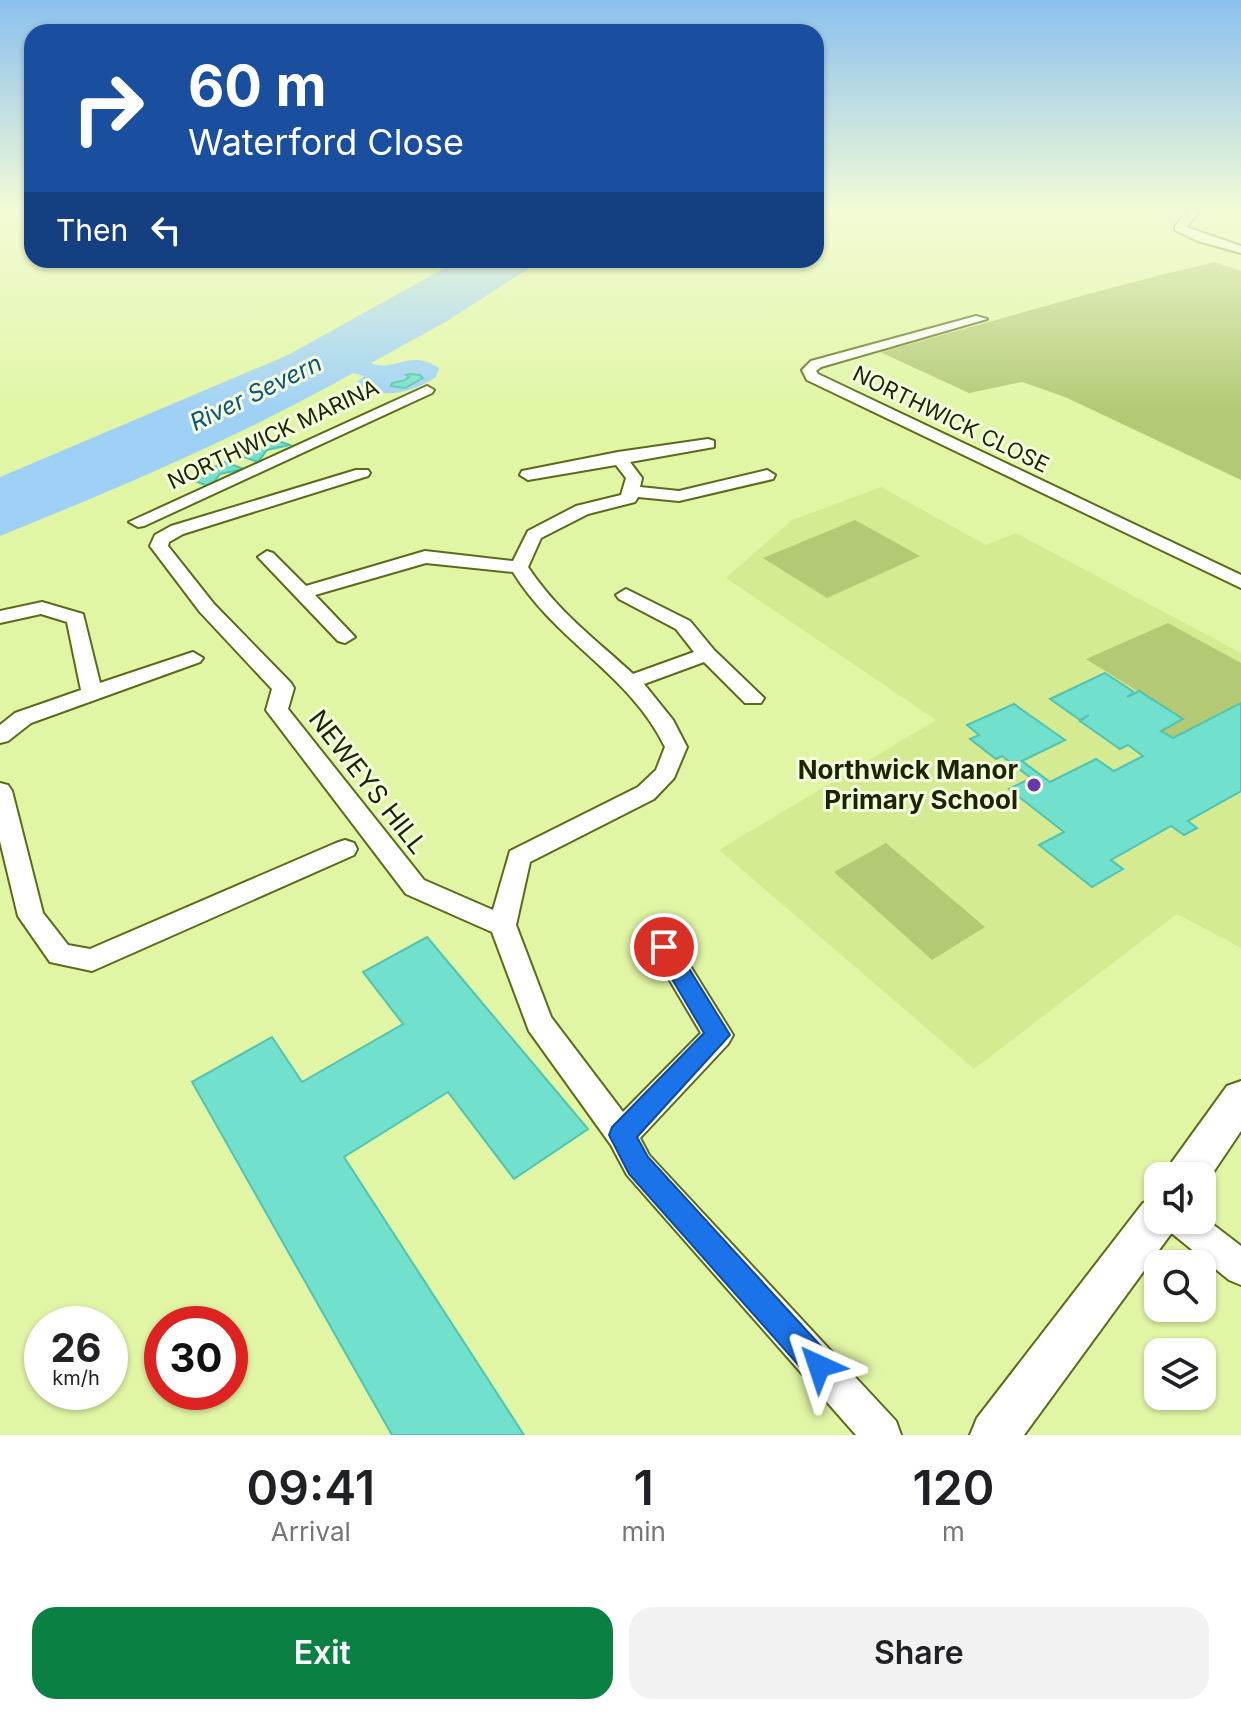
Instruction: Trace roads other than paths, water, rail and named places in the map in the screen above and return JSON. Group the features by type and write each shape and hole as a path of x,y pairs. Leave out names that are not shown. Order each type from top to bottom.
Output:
{"street":[{"name":"NORTHWICK CLOSE","path":"981,319 816,364 809,370 812,377 1241,582"},
{"name":"NORTHWICK MARINA","path":"161,539 152,536 134,518 427,390"},
{"path":"528,475 618,457 708,444"},
{"path":"519,567 534,535 582,510 629,498 634,478 618,457"},
{"path":"161,539 177,530 362,473"},
{"path":"631,491 679,496 767,475"},
{"name":"NEWEYS HILL","path":"161,539 159,546 207,608 283,688 277,710 415,887 503,925"},
{"path":"267,557 345,637"},
{"path":"303,593 425,557 519,567"},
{"path":"519,567 543,603 668,725 676,747 666,773 646,793 519,857 503,925 539,1023 622,1135 638,1165 882,1435"},
{"path":"626,595 683,625 707,654 753,698"},
{"path":"0,617 42,608 76,618 92,694"},
{"path":"628,683 707,654"},
{"path":"0,736 23,718 193,658"},
{"path":"0,791 8,848 31,916 60,954 92,960 345,849"},
{"path":"622,1135 718,1035 664,947"},
{"path":"1197,1162 1241,1098"},
{"path":"994,1435 1145,1234"},
{"path":"1198,1234 1241,1268"}],"water":[{"name":"River Severn","path":"427,278 514,278 447,321 371,363 387,365 419,360 439,368 436,377 418,387 397,393 376,392 357,382 364,376 353,373 267,419 179,460 0,536 0,477 288,355"}],"place":[{"name":"Northwick Manor Primary School","path":"1034,785"}]}
